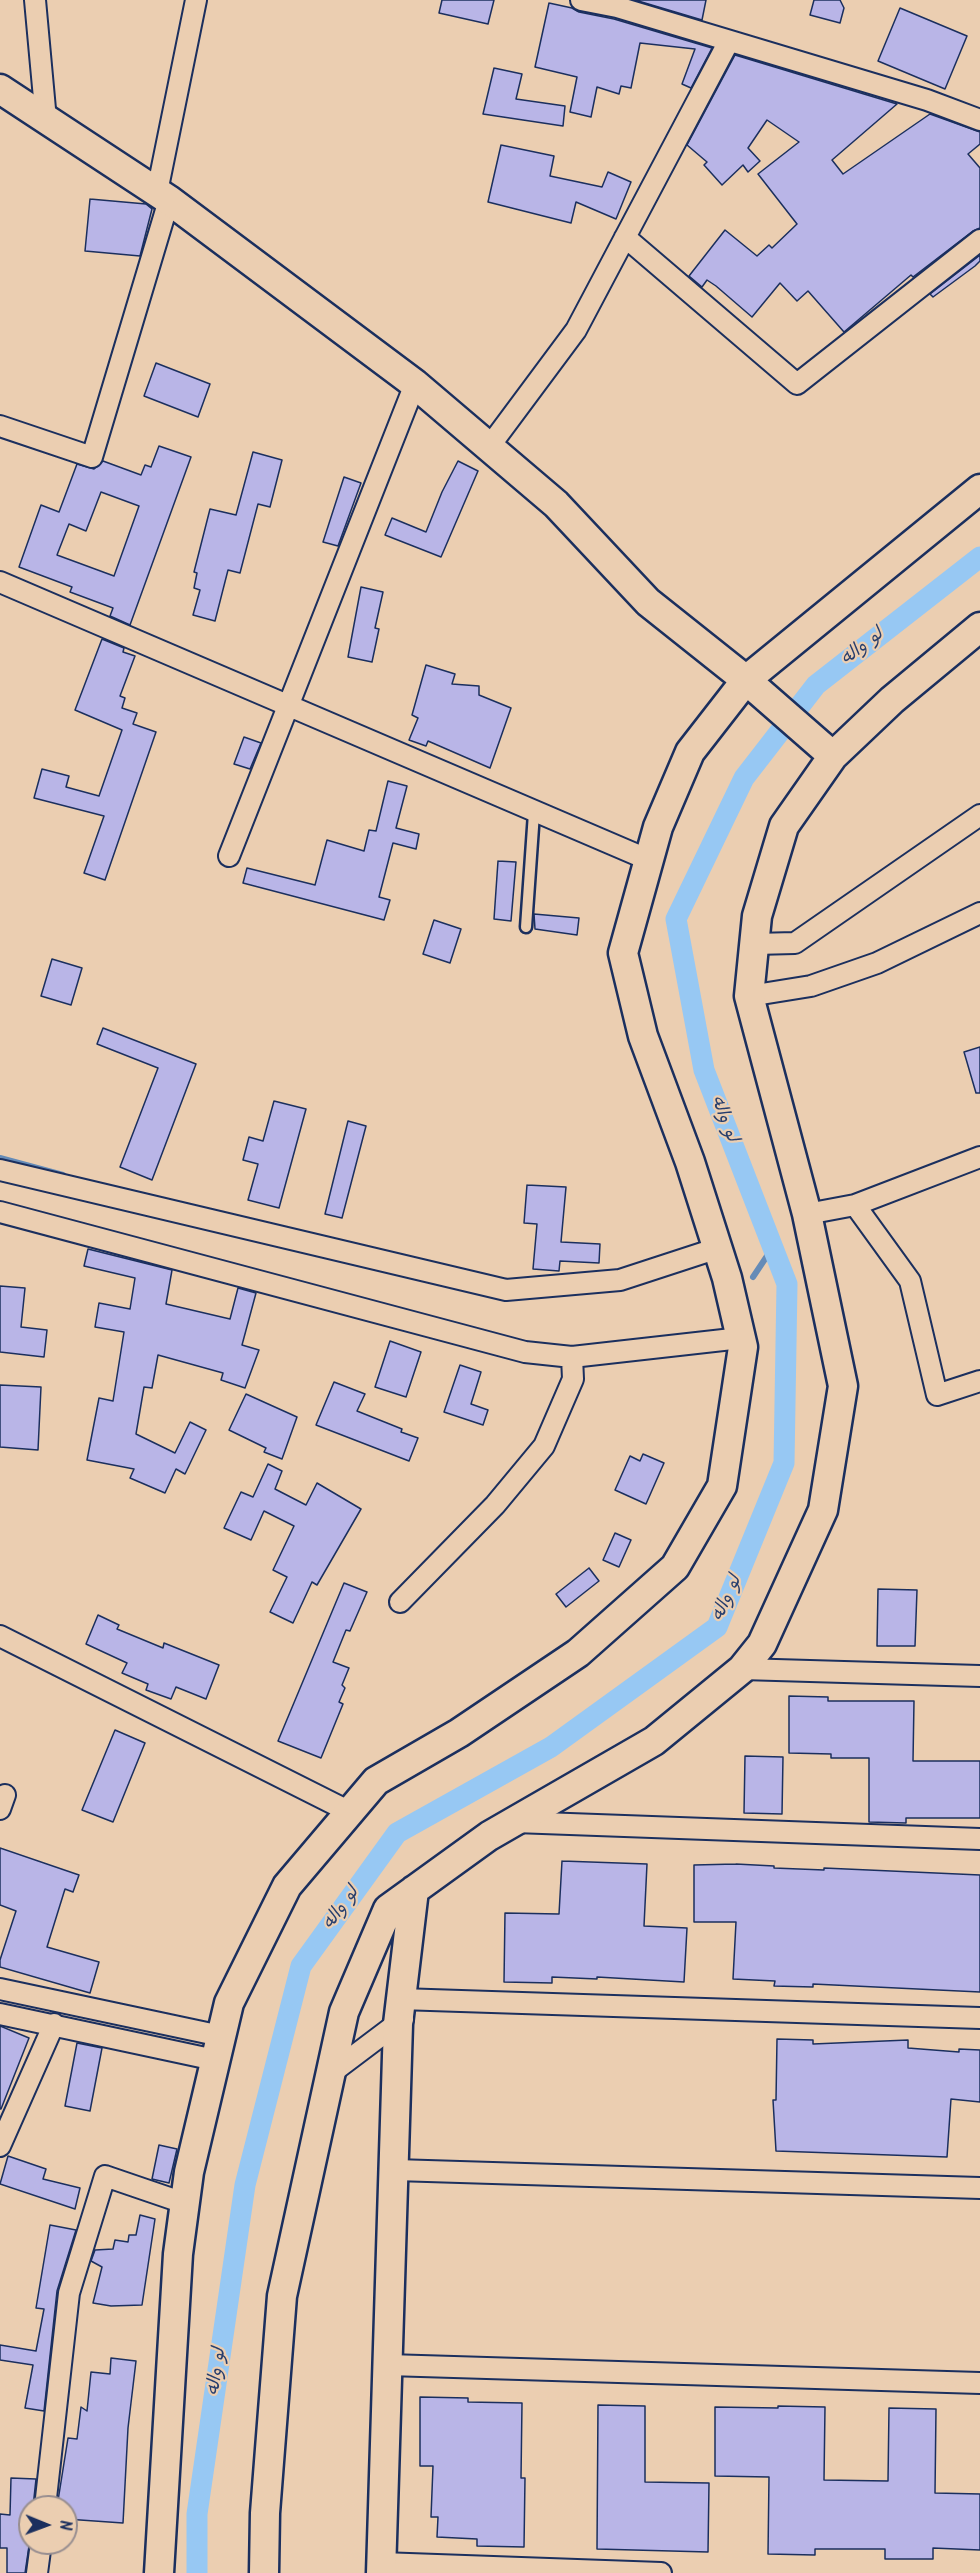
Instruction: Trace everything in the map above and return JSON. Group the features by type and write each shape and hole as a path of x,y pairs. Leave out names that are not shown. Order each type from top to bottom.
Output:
{"street":[{"path":"35,0 46,120"},
{"path":"0,426 92,457 163,196 196,0"},
{"path":"581,0 618,4 729,41 927,100 980,120"},
{"path":"489,447 576,330 729,41"},
{"path":"0,89 163,196 414,384 556,504 648,602 755,688 828,751"},
{"path":"625,237 797,384 980,240"},
{"path":"229,856 414,384"},
{"path":"159,2573 178,2254 189,2172 229,2003 287,1886 376,1781 459,1733 578,1653 675,1567 722,1486 743,1347 728,1278 690,1162 643,1036 623,953 658,827 690,752 755,688 980,489"},
{"path":"0,582 649,861"},
{"path":"264,2573 265,2513 282,2296 344,2012 388,1909 489,1836 654,1742 742,1669 762,1644 823,1510 843,1386 807,1214 749,996 757,916 784,826 828,751 980,627"},
{"path":"754,945 795,943 980,815"},
{"path":"749,996 811,986 877,963 980,913"},
{"path":"807,1214 855,1204 980,1157"},
{"path":"0,1170 506,1290 620,1280 718,1248"},
{"path":"855,1204 910,1281 937,1395 980,1381"},
{"path":"0,1212 525,1352 572,1357 741,1338"},
{"path":"400,1602 495,1505 544,1446 573,1379 572,1357"},
{"path":"0,1636 350,1812"},
{"path":"742,1669 980,1676"},
{"path":"512,1822 980,1839"},
{"path":"414,1890 394,2170 381,2568 661,2573"},
{"path":"0,1989 218,2048"},
{"path":"330,2074 407,2008 980,2018"},
{"path":"0,2014 218,2048"},
{"path":"0,2146 54,2024"},
{"path":"394,2170 980,2188"},
{"path":"46,2495 69,2293 105,2176 184,2203"},
{"path":"388,2366 980,2383"},
{"path":"38,2573 40,2555"}],"lane":[{"path":"526,927 534,813"}],"building":[{"path":"442,0 494,0 488,24 439,13"},
{"path":"635,0 706,0 702,20"},
{"path":"814,0 840,0 844,8 840,23 810,15"},
{"path":"549,3 614,19 712,48 691,88 682,84 695,49 640,43 631,88 621,86 619,94 597,87 591,117 570,112 577,77 535,67"},
{"path":"900,8 967,36 945,89 878,61"},
{"path":"735,55 897,104 832,160 843,174 930,114 980,132 980,144 968,154 980,168 980,228 913,277 911,275 844,332 808,291 797,301 780,283 752,317 707,280 702,287 689,276 725,230 757,256 769,245 772,248 797,224 758,174 799,142 767,120 748,148 760,161 748,172 743,165 722,185 704,165 707,162 687,145"},
{"path":"494,68 522,74 516,99 565,106 563,126 483,114"},
{"path":"501,145 554,156 550,176 602,187 608,172 631,182 616,219 576,202 571,223 488,202"},
{"path":"90,199 146,204 152,209 140,256 85,251"},
{"path":"980,255 980,261 975,266 933,297 930,294"},
{"path":"156,363 210,384 198,417 144,396"},
{"path":"159,446 191,457 130,625 110,616 113,608 70,592 72,587 19,567 41,505 59,512 77,464 94,469 103,461 141,475 145,465 151,467","holes":["101,492 139,506 114,576 57,555 69,524 86,531"]},
{"path":"253,452 282,460 270,507 258,504 240,573 228,570 215,621 193,615 200,590 194,588 197,573 194,572 210,509 236,515"},
{"path":"458,461 478,471 441,557 385,535 392,518 426,532 442,492"},
{"path":"344,477 361,483 338,546 323,542"},
{"path":"361,587 383,592 375,628 379,629 372,662 348,657"},
{"path":"102,639 124,648 123,652 135,656 120,696 125,698 122,708 137,713 133,724 156,732 105,880 84,873 104,816 34,798 42,769 69,776 66,787 99,796 122,730 75,710"},
{"path":"426,665 455,674 452,684 479,686 479,695 511,708 490,768 428,741 426,746 409,740 418,718 412,715"},
{"path":"244,737 261,743 250,769 234,764"},
{"path":"388,781 407,786 396,828 419,834 416,849 393,843 379,897 390,900 384,920 243,883 247,868 315,885 327,840 364,851 369,830 376,831"},
{"path":"498,861 516,862 511,921 494,919"},
{"path":"534,914 579,918 577,935 535,929"},
{"path":"434,920 461,929 450,963 423,954"},
{"path":"52,959 82,968 71,1005 41,996"},
{"path":"103,1028 196,1064 152,1180 120,1167 158,1068 97,1044"},
{"path":"980,1047 980,1093 976,1093 964,1052"},
{"path":"274,1101 306,1109 279,1208 248,1200 258,1164 243,1160 249,1137 263,1141"},
{"path":"348,1121 366,1126 342,1218 325,1214"},
{"path":"527,1185 566,1187 561,1242 600,1244 599,1263 560,1261 559,1271 533,1269 537,1224 524,1223"},
{"path":"88,1249 172,1270 166,1304 230,1319 238,1288 256,1293 242,1345 259,1350 245,1388 221,1380 223,1373 158,1355 152,1388 144,1387 136,1434 175,1453 190,1422 206,1430 185,1474 176,1469 165,1493 130,1478 134,1469 87,1460 99,1398 113,1401 124,1332 95,1327 99,1303 130,1309 135,1278 84,1266"},
{"path":"0,1286 25,1288 21,1327 47,1330 44,1357 0,1352"},
{"path":"390,1341 421,1352 406,1397 375,1387"},
{"path":"460,1365 481,1372 471,1404 488,1410 483,1425 444,1412"},
{"path":"334,1382 365,1394 357,1411 418,1438 409,1461 316,1425"},
{"path":"0,1385 41,1387 38,1450 0,1447"},
{"path":"246,1394 297,1417 282,1459 264,1452 266,1448 229,1430"},
{"path":"643,1454 664,1463 646,1504 615,1490 630,1456 640,1461"},
{"path":"268,1464 282,1471 275,1489 306,1505 317,1483 361,1509 317,1585 312,1582 293,1623 270,1612 287,1577 273,1570 294,1526 264,1511 251,1540 224,1528 241,1492 253,1497"},
{"path":"615,1533 631,1540 619,1567 603,1560"},
{"path":"589,1568 599,1581 566,1607 556,1594"},
{"path":"344,1583 367,1592 350,1631 346,1630 333,1662 349,1668 342,1685 345,1688 339,1702 343,1704 321,1758 278,1741"},
{"path":"878,1589 917,1590 915,1646 877,1646"},
{"path":"98,1615 119,1625 117,1629 163,1648 164,1643 219,1665 206,1699 176,1687 171,1699 146,1690 148,1684 122,1673 127,1663 86,1644"},
{"path":"789,1696 828,1697 828,1701 914,1701 913,1761 980,1761 980,1818 906,1818 906,1823 869,1822 869,1758 831,1758 831,1754 789,1753"},
{"path":"115,1730 145,1743 113,1822 82,1810"},
{"path":"745,1756 783,1757 782,1814 744,1813"},
{"path":"0,1848 79,1875 73,1892 65,1889 47,1947 99,1962 90,1993 0,1967 0,1960 16,1911 0,1905"},
{"path":"562,1861 647,1864 644,1926 687,1928 684,1982 552,1977 552,1983 504,1982 505,1913 559,1914"},
{"path":"694,1865 774,1866 774,1868 980,1875 980,1992 813,1984 813,1987 774,1986 775,1981 733,1979 736,1922 694,1922"},
{"path":"0,2026 29,2038 1,2109 0,2109"},
{"path":"777,2039 813,2040 813,2044 908,2040 908,2048 959,2052 959,2049 980,2050 980,2102 951,2099 947,2157 776,2151 773,2100 776,2100"},
{"path":"77,2043 102,2048 90,2111 65,2106"},
{"path":"159,2145 177,2149 169,2183 152,2179"},
{"path":"8,2156 46,2169 43,2179 80,2188 75,2209 0,2184"},
{"path":"140,2215 155,2219 142,2305 111,2306 93,2303 102,2267 91,2261 95,2250 113,2249 115,2240 128,2242 129,2235 136,2235"},
{"path":"50,2225 76,2230 57,2291 44,2411 25,2408 33,2365 0,2360 0,2345 36,2351 44,2309 36,2308"},
{"path":"111,2358 136,2361 128,2428 123,2523 78,2520 78,2495 59,2495 68,2438 77,2439 81,2407 87,2411 91,2372 110,2374"},
{"path":"420,2397 468,2398 468,2402 522,2403 521,2478 525,2478 524,2547 477,2546 477,2539 437,2537 438,2517 431,2517 433,2466 420,2466"},
{"path":"598,2405 645,2406 645,2482 709,2483 708,2552 597,2549"},
{"path":"778,2406 825,2407 824,2480 888,2481 889,2408 936,2409 935,2493 980,2494 980,2550 933,2548 933,2559 885,2559 885,2549 815,2549 815,2555 768,2554 769,2477 715,2476 715,2407 778,2408"},
{"path":"11,2478 36,2479 34,2495 18,2495 18,2555 28,2555 25,2573 7,2573 7,2548 0,2548 0,2514 10,2515"}],"waterway":[{"name":"لو واله","path":"197,2573 197,2514 245,2185 301,1966 397,1833 551,1747 717,1627 784,1463 787,1284 704,1070 676,919 744,778 816,685 980,557"},
{"path":"0,1158 63,1175"},
{"path":"753,1277 773,1247"}]}
